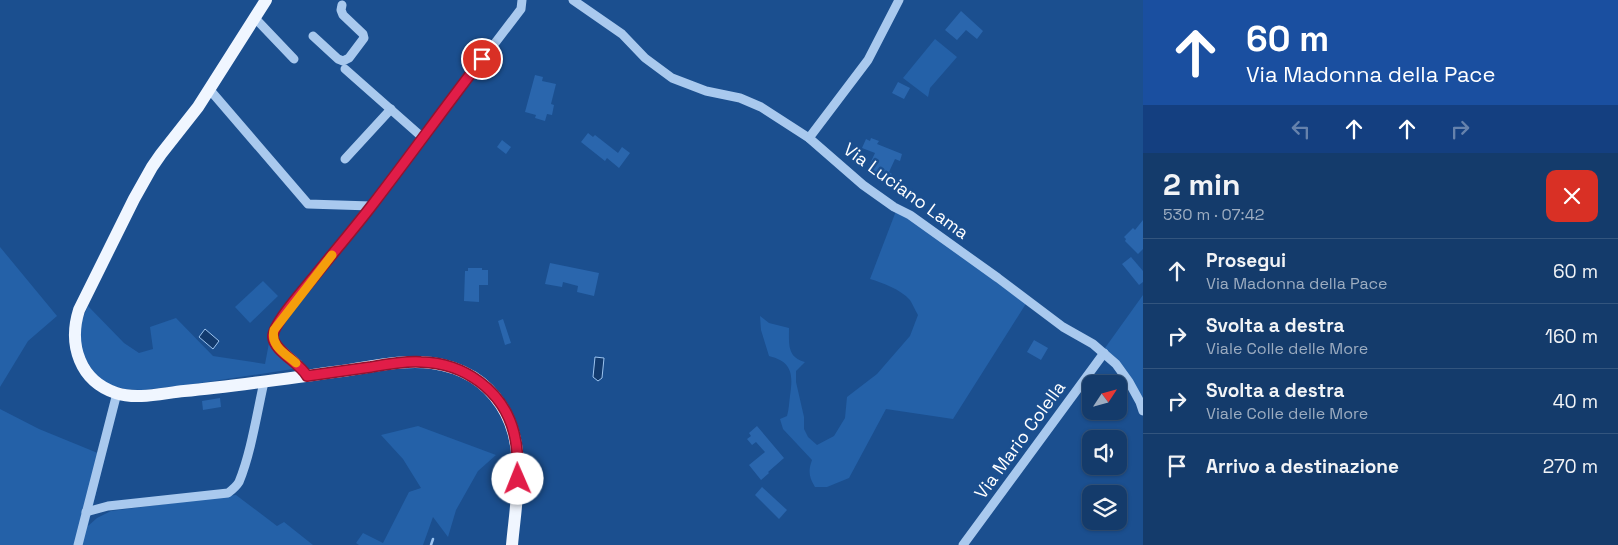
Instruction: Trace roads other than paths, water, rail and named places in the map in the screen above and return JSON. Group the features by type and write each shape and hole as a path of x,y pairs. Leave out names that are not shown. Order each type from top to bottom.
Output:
{"main road":[{"path":"266,0 198,108 152,168 115,238 79,310 75,322 74,343 79,359 95,382 117,393 140,396 264,382 400,363 432,362 454,367 468,374 490,391 502,405 511,425 517,447 518,479 512,545"}],"street":[{"path":"307,376 303,369 275,344 273,340 274,330 521,9 522,0"},
{"name":"Via Luciano Lama","path":"573,0 622,34 645,58 672,78 706,91 740,98 762,108 809,138 863,185 894,207 910,215 1063,327 1093,344 1116,364 1129,382 1143,411"},
{"path":"809,138 868,60 899,0"},
{"path":"313,36 338,59 343,61 349,58 364,38 363,34 341,10 343,2"},
{"path":"254,17 294,59"},
{"path":"345,68 422,138"},
{"path":"210,90 308,204 371,206"},
{"path":"345,159 391,109"},
{"name":"Via Mario Colella","path":"962,545 1104,353"},
{"path":"86,512 108,506 228,493 233,490 238,484 246,458 264,382"},
{"path":"78,545 117,393"}],"waterway":[{"path":"431,545 433,539"}]}
